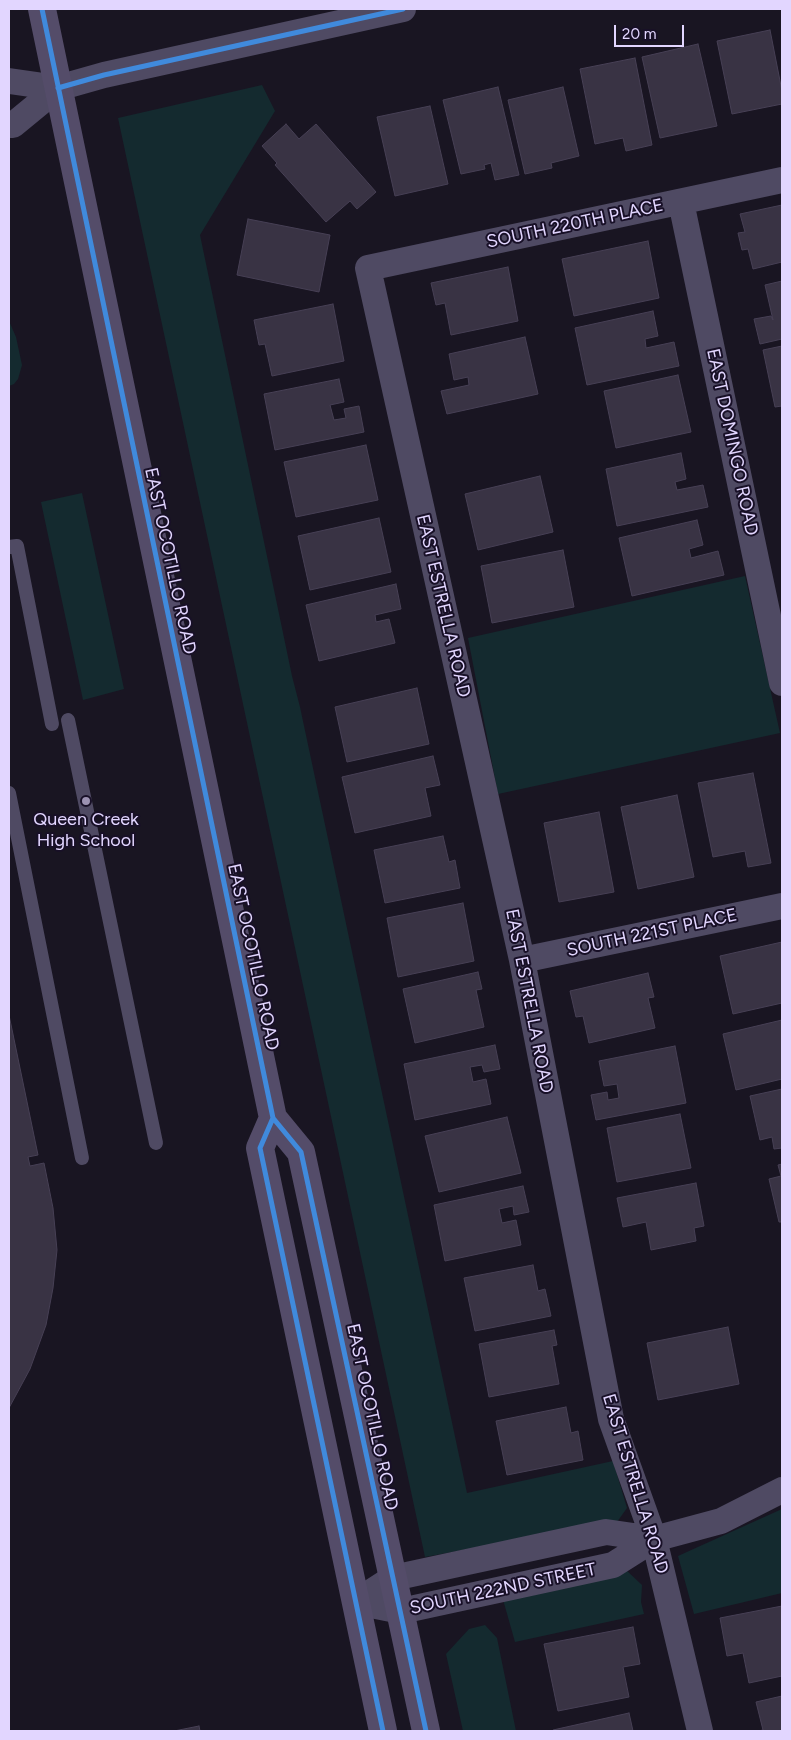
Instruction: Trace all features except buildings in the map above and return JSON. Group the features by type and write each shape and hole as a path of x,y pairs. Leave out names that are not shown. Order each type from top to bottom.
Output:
{"main road":[{"name":"EAST OCOTILLO ROAD","path":"42,9 273,1118 301,1152 426,1731"},
{"path":"273,1118 260,1148 383,1731"}],"street":[{"path":"9,126 13,125 58,88 104,75 404,9"},
{"path":"9,80 58,88"},
{"name":"SOUTH 220TH PLACE","path":"368,268 782,180"},
{"name":"EAST DOMINGO ROAD","path":"681,202 782,683"},
{"name":"EAST ESTRELLA ROAD","path":"368,268 522,960 611,1419 654,1539 700,1731"},
{"name":"SOUTH 221ST PLACE","path":"522,960 782,906"},
{"name":"SOUTH 222ND STREET","path":"356,1602 401,1611 613,1565 654,1539 721,1521 782,1490"},
{"name":"SOUTH 222ND STREET","path":"356,1602 393,1578 606,1532 654,1539"}],"lane":[{"path":"9,547 16,546 52,724"},
{"path":"68,720 156,1143"},
{"path":"9,793 82,1158"}],"green space":[{"path":"262,85 275,111 200,235 292,676 467,1493 613,1461 627,1508 617,1522 425,1557 118,118"},
{"path":"9,321 16,337 22,365 18,379 9,386"},
{"path":"82,493 124,689 83,700 41,502"},
{"path":"745,576 780,733 498,794 468,638"},
{"path":"782,1509 782,1593 694,1614 678,1556"},
{"path":"625,1569 642,1585 641,1602 644,1614 515,1642 502,1596"},
{"path":"485,1625 497,1638 516,1731 463,1731 446,1654 469,1629"}],"cycle path":[{"path":"42,9 273,1118 301,1152 426,1731"},
{"path":"58,88 104,75 403,9"},
{"path":"273,1118 260,1148 383,1731"}],"place":[{"name":"Queen Creek High School","path":"86,801"}]}
